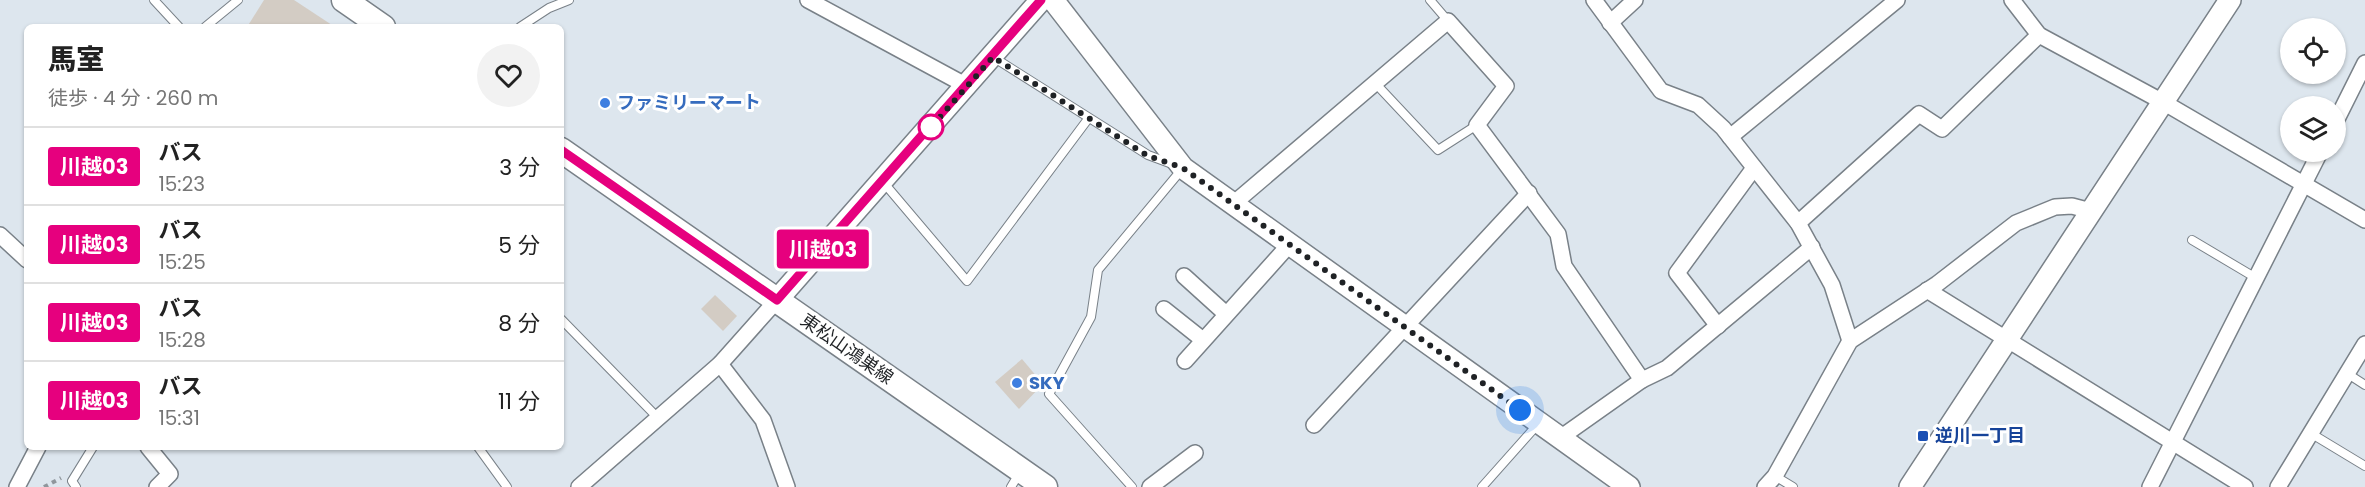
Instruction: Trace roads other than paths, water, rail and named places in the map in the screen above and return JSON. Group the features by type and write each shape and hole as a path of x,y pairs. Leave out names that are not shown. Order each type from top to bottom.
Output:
{"main road":[{"path":"344,0 379,24"},
{"name":"東松山鴻巣線","path":"564,152 777,300 1016,479 1045,487"}],"street":[{"path":"808,0 967,86"},
{"path":"579,487 720,364 1041,0"},
{"path":"1053,0 1183,168 1629,487"},
{"path":"1594,0 1661,91 1698,105 1730,137 1798,223 1832,285 1850,341"},
{"path":"1610,22 1635,0"},
{"path":"1730,137 1897,0"},
{"path":"2012,0 2039,34 2163,102 2365,220"},
{"path":"1910,487 2230,0"},
{"path":"1233,204 1448,21 1506,86 1477,125 1558,234 1564,266 1641,380"},
{"path":"1798,223 1919,114 1942,129 2039,34"},
{"path":"2346,107 2360,88 2365,63"},
{"path":"2150,487 2315,162"},
{"path":"1718,326 1677,273 1755,168"},
{"path":"1314,425 1529,193"},
{"path":"1770,481 1850,341 1927,290 2016,223 2055,207 2072,206 2091,211"},
{"path":"0,235 24,257"},
{"path":"1185,360 1289,244"},
{"path":"1560,438 1641,380 1667,368 1812,247"},
{"path":"1184,276 1226,314"},
{"path":"1927,290 2005,340 2174,440 2246,487"},
{"path":"1164,309 1203,340"},
{"path":"2278,487 2365,345"},
{"path":"720,364 763,420 787,487"},
{"path":"17,487 36,450"},
{"path":"150,450 170,474 157,487"},
{"path":"1150,487 1196,453"}],"lane":[{"path":"154,0 176,24"},
{"path":"209,24 237,0"},
{"path":"525,24 549,8 569,0"},
{"path":"1430,0 1448,21"},
{"path":"993,57 1148,156 1183,168 1098,270 1091,317 1049,394 1132,487"},
{"path":"1376,84 1438,150 1477,125"},
{"path":"883,181 967,282 1088,119"},
{"path":"2192,240 2256,278"},
{"path":"564,322 658,418"},
{"path":"2348,374 2365,385"},
{"path":"1482,487 1539,423"},
{"path":"2312,434 2365,466"},
{"path":"76,487 72,481 91,450"},
{"path":"480,450 507,487"},
{"path":"1770,481 1793,487"}],"place":[{"name":"ファミリーマート","path":"605,103"},
{"name":"SKY","path":"1017,383"},
{"name":"逆川一丁目","path":"1923,436"}]}
